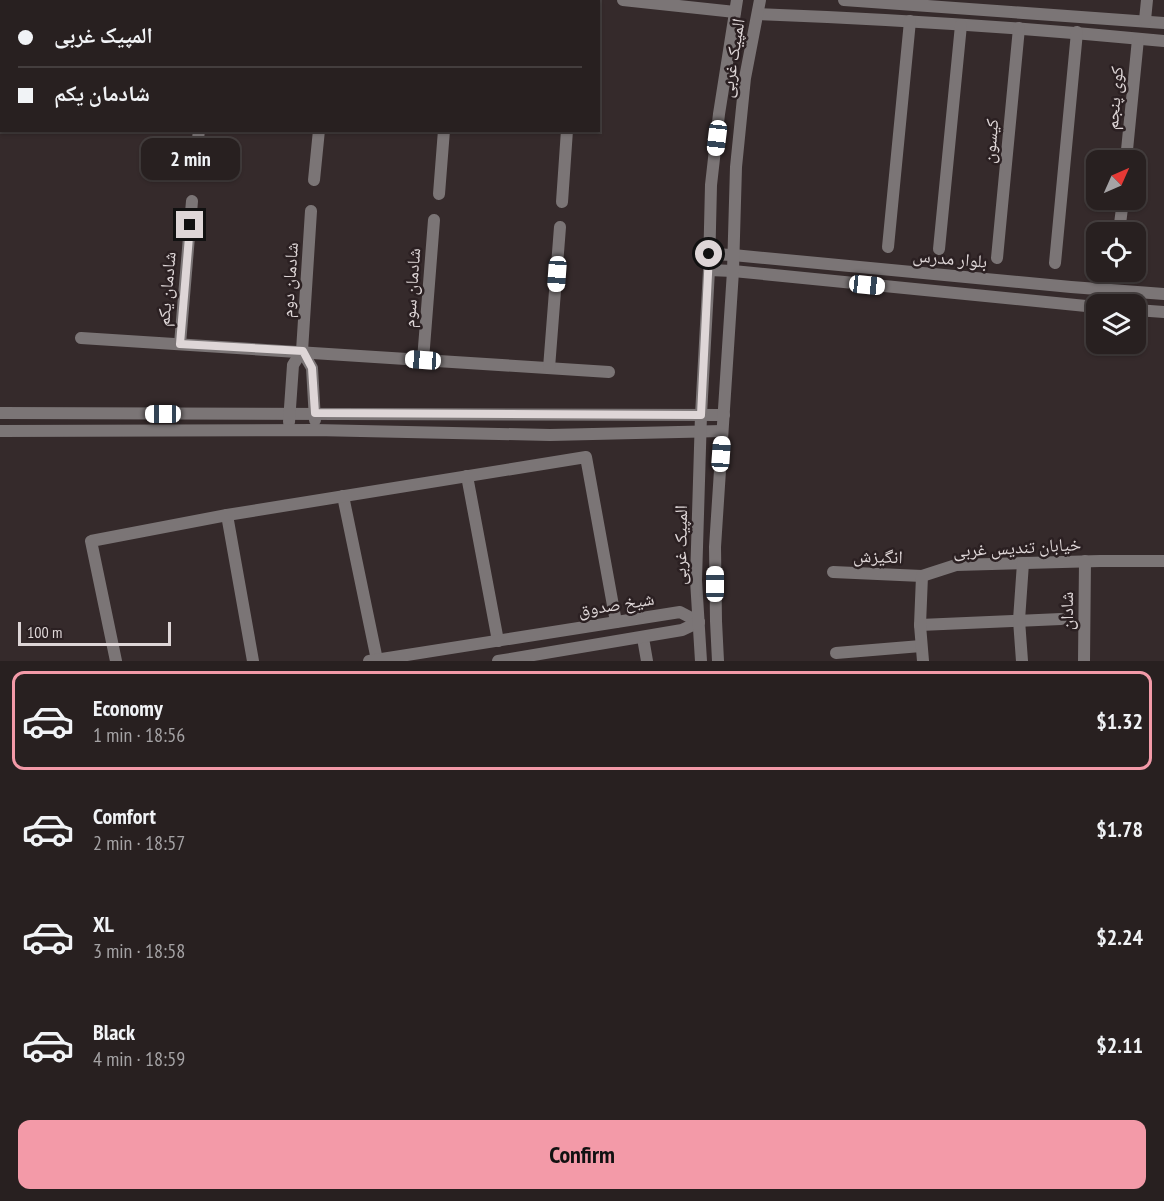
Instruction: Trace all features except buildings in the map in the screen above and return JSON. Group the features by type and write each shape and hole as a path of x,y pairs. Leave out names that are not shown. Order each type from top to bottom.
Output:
{"street":[{"path":"623,0 736,6 758,14 1019,28 1164,41"},
{"name":"المپیک غربی","path":"718,661 715,547 733,271 736,167 745,78 760,0"},
{"path":"844,0 1018,6 1164,23"},
{"path":"1145,20 1147,0"},
{"name":"المپیک غربی","path":"701,661 696,580 711,185 719,114 736,6"},
{"path":"888,247 910,21"},
{"path":"939,249 961,25"},
{"name":"کیسون","path":"997,258 1019,28"},
{"path":"1055,263 1077,32"},
{"name":"کوی پنجم","path":"1127,150 1138,39"},
{"path":"195,166 199,132"},
{"path":"314,180 319,132"},
{"path":"439,194 444,132"},
{"path":"562,202 567,132"},
{"name":"شادمان یکم","path":"180,344 192,201"},
{"name":"شادمان دوم","path":"303,351 311,211"},
{"name":"شادمان سوم","path":"423,360 434,220"},
{"path":"549,368 560,227"},
{"name":"بلوار مدرس","path":"709,254 1164,294"},
{"name":"بلوار مدرس","path":"709,270 1086,306"},
{"path":"1146,311 1164,312"},
{"path":"81,338 609,372"},
{"path":"303,351 312,368 315,430"},
{"path":"289,430 293,365 303,351"},
{"path":"0,413 724,415"},
{"path":"0,431 315,430 550,435 723,431"},
{"path":"116,661 91,541 227,515 586,457 616,622"},
{"path":"467,476 498,640"},
{"path":"343,496 373,660"},
{"path":"227,515 253,661"},
{"name":"خیابان تندیس غربی","path":"922,576 956,566 1084,561 1164,561"},
{"name":"شادان","path":"1084,561 1084,661"},
{"path":"1022,661 1020,620 1023,563"},
{"name":"انگیزش","path":"833,572 922,576"},
{"path":"922,576 920,625 923,661"},
{"name":"شیخ صدوق","path":"373,660 680,612 699,622"},
{"path":"920,625 1061,619"},
{"path":"699,622 716,621"},
{"name":"شیخ صدوق","path":"504,661 570,655 682,630 699,622"},
{"path":"643,638 647,661"},
{"path":"836,652 921,646"}],"route":[{"path":"190,225 180,344 303,351 312,368 315,413 701,415 709,254"}]}
